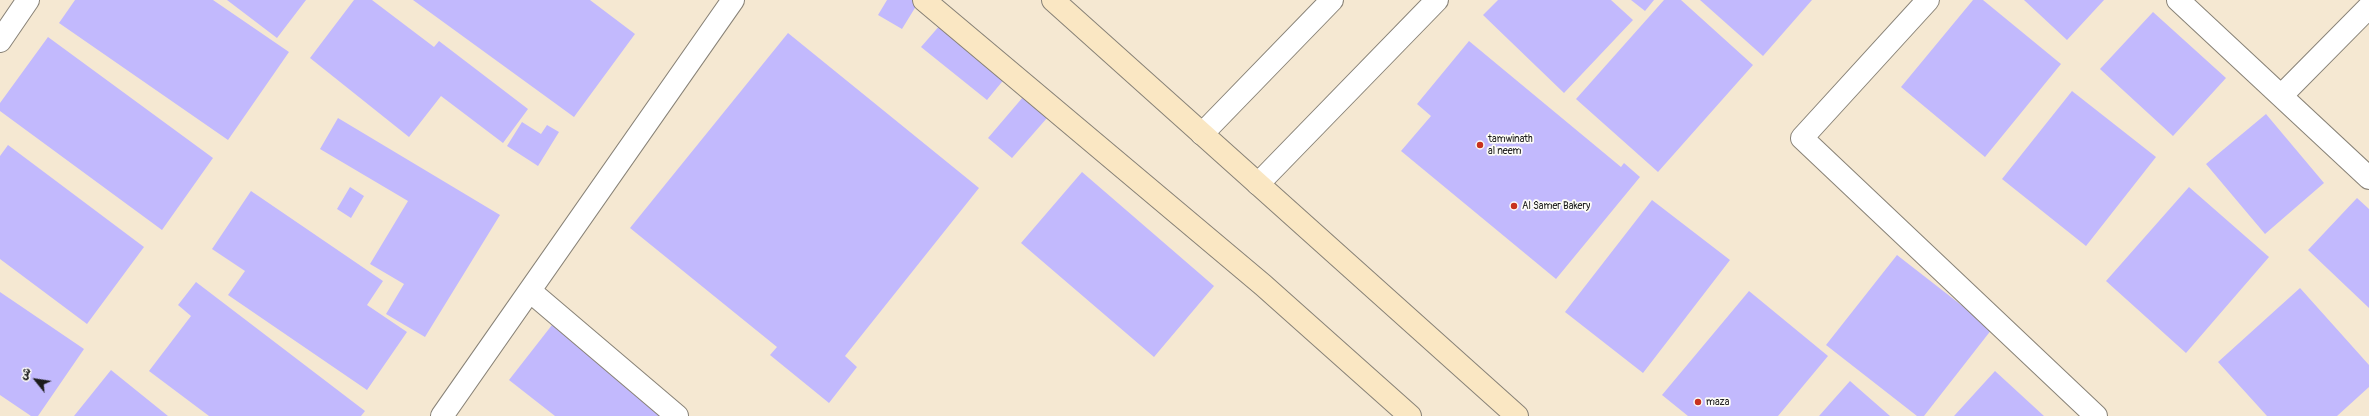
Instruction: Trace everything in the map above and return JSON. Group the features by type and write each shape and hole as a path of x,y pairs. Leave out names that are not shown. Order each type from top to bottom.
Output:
{"main road":[{"path":"924,0 1263,285 1410,416"},
{"path":"1053,0 1517,416"}],"street":[{"path":"0,41 28,0"},
{"path":"442,416 733,0"},
{"path":"1202,134 1332,0"},
{"path":"1258,184 1437,0"},
{"path":"1928,0 1802,138 2096,416"},
{"path":"2178,0 2282,95 2369,178"},
{"path":"2282,95 2369,7"},
{"path":"530,291 677,416"}],"building":[{"path":"75,0 213,0 289,52 228,140 59,23"},
{"path":"227,0 306,0 277,38"},
{"path":"354,0 372,0 434,47 439,41 528,109 503,143 441,96 409,137 310,58"},
{"path":"413,0 590,0 635,34 574,117"},
{"path":"887,0 913,0 918,3 902,29 878,15"},
{"path":"1498,0 1611,0 1633,20 1564,93 1483,15"},
{"path":"1631,0 1654,0 1645,11"},
{"path":"1664,0 1681,0 1753,65 1658,172 1576,99"},
{"path":"1700,0 1812,0 1763,56"},
{"path":"1973,0 1983,0 2061,64 1985,157 1901,87"},
{"path":"2024,0 2104,0 2067,40"},
{"path":"2153,12 2226,78 2173,136 2100,69"},
{"path":"941,24 1006,77 987,100 921,47"},
{"path":"788,33 979,188 845,356 857,367 829,403 770,355 777,347 630,228"},
{"path":"48,37 213,158 162,230 0,111 0,103"},
{"path":"1469,41 1621,167 1624,163 1640,177 1556,279 1401,151 1431,116 1417,104"},
{"path":"2072,91 2156,157 2086,246 2002,179"},
{"path":"1023,97 1047,118 1012,158 988,138"},
{"path":"2266,114 2324,183 2265,234 2206,164"},
{"path":"338,118 500,215 425,337 386,314 404,284 370,264 408,201 320,149"},
{"path":"522,122 541,134 547,125 559,132 538,166 507,146"},
{"path":"8,145 144,247 87,324 0,259 0,156"},
{"path":"1082,172 1214,286 1154,357 1021,243"},
{"path":"350,187 364,196 351,218 337,209"},
{"path":"2189,187 2269,257 2186,353 2106,281"},
{"path":"251,191 383,281 367,305 407,332 367,390 228,295 245,271 212,249"},
{"path":"2357,198 2369,209 2369,308 2308,250"},
{"path":"1652,200 1730,260 1643,373 1565,312"},
{"path":"1897,255 1992,329 1924,416 1917,416 1826,345"},
{"path":"196,282 365,411 361,416 209,416 149,371 191,316 178,305"},
{"path":"2300,288 2369,365 2369,387 2337,416 2267,416 2218,362"},
{"path":"1749,291 1828,356 1778,416 1688,416 1662,395"},
{"path":"0,292 84,349 38,416 31,416 0,395"},
{"path":"552,325 668,416 555,416 509,380"},
{"path":"111,370 168,416 74,416"},
{"path":"1995,371 2044,416 1954,416"},
{"path":"1850,381 1890,416 1819,416"}],"place":[{"name":"tamwinath al neem","path":"1480,145"},
{"name":"Al Samer Bakery","path":"1514,206"},
{"name":"maza","path":"1698,402"}]}
